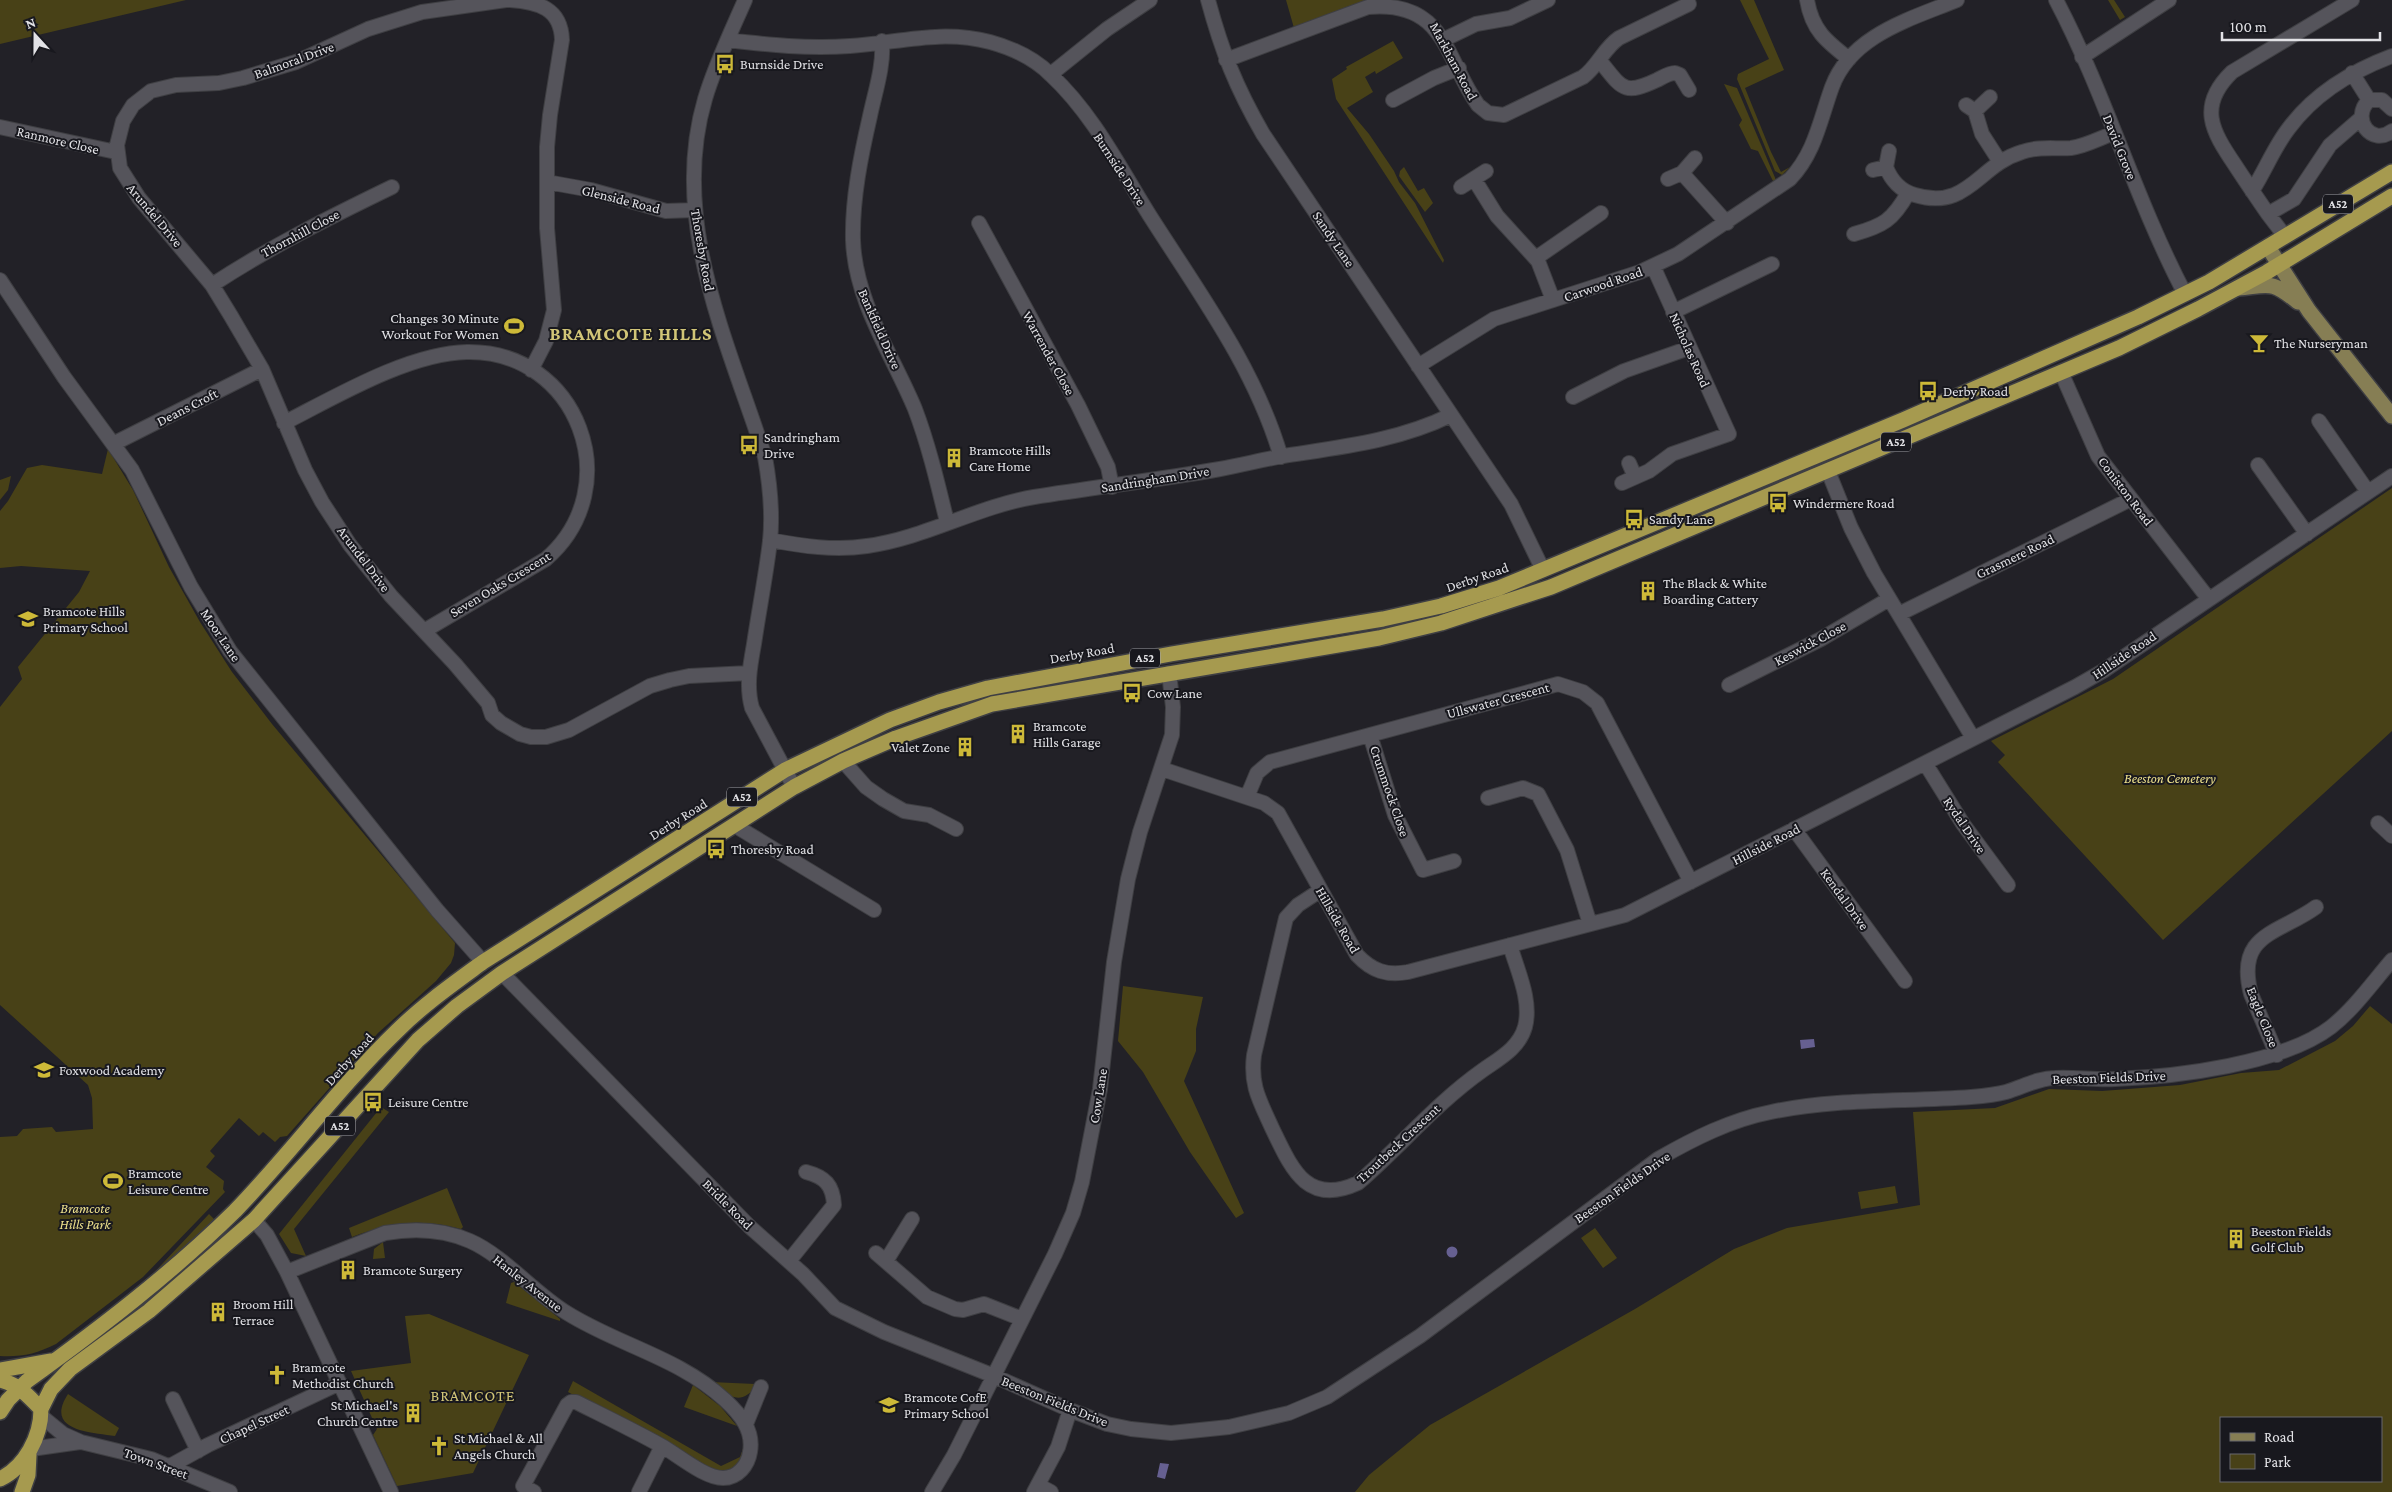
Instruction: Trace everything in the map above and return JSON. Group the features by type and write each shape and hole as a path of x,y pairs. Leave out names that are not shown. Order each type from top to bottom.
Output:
{"highway":[{"name":"Derby Road","path":"0,1370 55,1360 190,1253 260,1184 396,1031 436,996 482,962 785,770 890,720 939,702 988,688 1168,654 1383,620 1441,606 1543,570 1912,416 2105,332 2185,294 2392,172"},
{"name":"A52","path":"22,1492 28,1475 30,1452 41,1413 51,1389 70,1369 149,1311 254,1220 418,1040 457,1006 502,973 794,787 843,761 926,726 992,704 1379,638 1441,623 1560,584 2161,328 2279,265 2392,196"},
{"name":"A52","path":"0,1412 20,1388 55,1360"},
{"path":"0,1380 20,1388 41,1413"},
{"path":"0,1479 8,1475 30,1452"}],"main road":[{"path":"2268,246 2309,311 2392,416"},
{"path":"2238,288 2273,285 2280,287 2309,311"}],"street":[{"name":"Balmoral Drive","path":"116,152 123,121 133,105 151,91 176,85 243,78 296,62 368,29 414,14 508,0 538,4 552,12 562,29 561,49 550,116 547,182 547,228 554,310 546,341 531,370"},
{"name":"Thoresby Road","path":"745,0 712,77 701,115 694,166 695,210 707,283 764,457 772,504 770,540 748,690 752,708 794,787"},
{"path":"1051,74 1107,28 1150,0"},
{"name":"Sandy Lane","path":"1208,0 1226,60 1242,96 1263,134 1511,504 1543,570"},
{"path":"1445,39 1476,24 1510,18 1548,0"},
{"path":"1807,0 1811,19 1818,31 1849,59 1863,45 1884,31 1957,0"},
{"name":"David Grove","path":"2056,0 2082,57 2160,246 2185,294"},
{"path":"2082,57 2168,0"},
{"path":"2284,235 2252,192 2216,136 2212,114 2215,95 2226,77 2240,66 2352,0"},
{"name":"Markham Road","path":"1226,60 1303,30 1388,1 1409,4 1422,10 1436,23 1478,105 1488,113 1504,115 1575,81 1592,70 1600,62 1610,46 1619,38 1690,4"},
{"name":"Burnside Drive","path":"728,40 783,47 821,48 924,36 947,36 989,42 1024,56 1051,74 1098,134 1235,351 1267,418 1281,457"},
{"name":"Bankfield Drive","path":"882,41 882,60 866,134 857,191 853,239 856,266 868,309 916,412 948,522"},
{"path":"2252,192 2288,129 2324,93 2352,73 2392,56"},
{"name":"Carwood Road","path":"1418,366 1486,322 1590,290 1653,266 1678,254 1728,223 1781,186 1806,161 1814,144 1833,84 1849,59"},
{"path":"1600,62 1621,85 1629,89 1641,88 1675,73 1680,75 1689,90"},
{"path":"1393,100 1434,78 1459,68"},
{"path":"2352,73 2369,100"},
{"path":"1990,97 1970,108 1982,134 2000,162"},
{"path":"2268,214 2294,199 2330,145 2360,119 2363,106 2369,100 2376,98 2391,104"},
{"path":"2360,119 2364,127 2375,135 2391,135"},
{"name":"Ranmore Close","path":"0,127 116,152"},
{"path":"1889,151 1880,168 1908,193 1934,200 1952,197 1962,192 2000,162 2026,150 2078,146 2114,133"},
{"name":"Arundel Drive","path":"116,152 120,168 128,183 212,285 262,369 284,423 322,502 350,545 373,575 488,703 492,715 510,730 532,737 546,737 569,730 650,686 688,676 749,673"},
{"path":"1668,179 1682,173 1696,158"},
{"path":"1462,187 1486,171"},
{"path":"1682,173 1728,223"},
{"path":"1474,179 1497,216 1536,258 1546,277 1553,300"},
{"name":"Glenside Road","path":"547,182 591,190 666,211 695,210"},
{"name":"Thornhill Close","path":"212,285 251,260 320,221 392,187"},
{"path":"1854,234 1884,224 1891,218 1908,193"},
{"path":"1536,258 1600,213"},
{"path":"1864,216 1868,230"},
{"name":"Warrender Close","path":"979,223 1078,405 1108,467 1112,486"},
{"path":"1673,312 1772,264"},
{"name":"Nicholas Road","path":"1629,463 1628,480 1649,471 1672,454 1733,439 1689,348 1653,266"},
{"name":"Moor Lane","path":"0,280 32,331 136,476 190,587 230,651 437,910 482,962"},
{"path":"1573,397 1587,383 1689,348"},
{"name":"Seven Oaks Crescent","path":"284,423 388,373 436,356 468,352 483,353 512,360 547,381 566,401 583,434 589,470 580,512 565,539 546,559 424,631"},
{"name":"Deans Croft","path":"113,444 262,369"},
{"name":"Coniston Road","path":"2061,372 2098,456 2208,598"},
{"name":"Sandringham Drive","path":"770,540 807,546 853,547 892,541 999,505 1375,441 1426,427 1451,414"},
{"path":"2319,421 2323,437 2368,492"},
{"path":"2258,465 2307,534"},
{"path":"1828,470 1852,528 1889,599 1974,738"},
{"name":"Hillside Road","path":"1162,769 1264,803 1278,813 1357,955 1366,964 1384,973 1394,975 1408,972 1625,915 1691,882 2103,671 2208,598 2392,476"},
{"name":"Grasmere Road","path":"1899,614 2132,499"},
{"name":"Keswick Close","path":"1728,685 1821,639 1889,599"},
{"name":"Cow Lane","path":"932,1492 954,1455 1066,1233 1082,1182 1100,1089 1114,962 1128,879 1140,832 1162,769 1173,724 1169,673"},
{"name":"Ullswater Crescent","path":"1247,797 1257,773 1270,762 1558,684 1583,692 1600,708 1691,882"},
{"name":"Crummock Close","path":"1370,735 1395,815 1423,870 1454,861"},
{"path":"843,761 866,787 883,799 904,811 929,814 956,829"},
{"name":"Rydal Drive","path":"1925,763 1967,831 2008,885"},
{"path":"1488,798 1523,788 1538,794 1561,836 1590,924"},
{"path":"2378,823 2392,836"},
{"path":"734,824 874,910"},
{"name":"Kendal Drive","path":"1794,829 1904,981"},
{"name":"Troutbeck Crescent","path":"1321,890 1298,905 1286,918 1254,1055 1252,1073 1254,1088 1295,1173 1318,1188 1338,1190 1358,1183 1451,1093 1517,1044 1525,1027 1526,999 1510,945"},
{"name":"Eagle Close","path":"2277,1054 2251,994 2248,983 2249,961 2254,946 2262,937 2304,924 2316,907"},
{"path":"1896,969 1907,960"},
{"name":"Beeston Fields Drive","path":"994,1376 1070,1410 1107,1424 1131,1429 1189,1432 1247,1424 1289,1413 1327,1397 1428,1330 1658,1158 1685,1143 1736,1121 1769,1112 1801,1107 1879,1100 1990,1095 2043,1079 2112,1080 2148,1078 2195,1071 2277,1054 2331,1027 2349,1010 2392,960"},
{"name":"Bridle Road","path":"502,973 743,1220 789,1261 835,1308 852,1318 994,1376"},
{"path":"789,1261 834,1205 834,1195 828,1181 820,1176 806,1172"},
{"path":"912,1217 881,1257 927,1296 955,1309 963,1310 984,1304 1022,1319"},
{"path":"254,1220 267,1234 287,1272 391,1492"},
{"name":"Hanley Avenue","path":"287,1272 385,1233 399,1230 435,1231 470,1241 498,1259 566,1313 692,1376 726,1401 746,1424"},
{"name":"Chapel Street","path":"170,1466 340,1383"},
{"path":"526,1490 567,1405 571,1402 576,1402 662,1446 708,1474 727,1478 739,1472 749,1460 751,1441 746,1424 761,1387"},
{"path":"172,1399 198,1451"},
{"path":"1051,1492 1036,1488 1058,1447 1070,1410"},
{"name":"Town Street","path":"41,1413 63,1434 81,1442 123,1450 170,1466 230,1492"},
{"name":"Town Street","path":"30,1452 81,1442"},
{"path":"639,1492 662,1446"}],"green space":[{"path":"0,0 186,0 0,44"},
{"path":"1286,0 1376,0 1294,28"},
{"path":"1740,0 1754,0 1784,70 1745,88 1781,172 1790,167 1782,175 1775,171 1737,79 1738,74 1769,59"},
{"path":"2108,0 2114,0 2125,17 2120,20"},
{"path":"1393,41 1403,58 1376,74 1375,71 1365,77 1373,92 1347,108 1369,134 1394,171 1399,182 1415,203 1444,260 1443,263 1336,99 1332,79 1347,69 1346,67"},
{"path":"1724,84 1737,88 1776,180 1773,181 1758,151 1751,149 1739,125 1742,120"},
{"path":"1404,167 1418,191 1424,188 1433,203 1425,212 1399,176 1400,171"},
{"name":"Bramcote Hills Park","path":"108,449 133,490 169,567 200,622 232,672 272,724 455,943 454,955 451,963 436,981 378,1033 287,1136 280,1137 275,1142 263,1132 259,1136 239,1118 210,1151 215,1156 206,1167 224,1181 223,1189 225,1192 143,1277 56,1344 29,1354 0,1356 0,1137 17,1136 23,1129 52,1127 56,1132 93,1129 92,1098 88,1085 0,1005 0,707 22,679 18,667 79,592 90,571 21,566 0,568 0,511 27,468 42,465 102,474"},
{"path":"11,476 8,490 0,500 0,480"},
{"name":"Beeston Cemetery","path":"2392,488 2392,731 2163,940 1998,762 2005,755 1991,741 2113,679"},
{"path":"1123,986 1203,997 1196,1029 1196,1051 1184,1081 1244,1213 1236,1218 1190,1152 1143,1072 1118,1041"},
{"path":"2370,1006 2392,1024 2392,1492 1355,1492 1369,1475 1430,1425 1635,1309 1734,1249 1787,1228 1920,1205 1913,1112 1995,1108 2049,1089 2102,1091 2180,1085 2241,1073 2279,1070 2335,1041 2353,1026"},
{"path":"381,1107 389,1112 294,1229 306,1256 291,1253 279,1234"},
{"path":"1895,1186 1898,1203 1861,1209 1858,1192"},
{"path":"447,1188 463,1227 461,1229 433,1224 406,1223 380,1228 352,1237 349,1228"},
{"path":"209,1214 215,1220 149,1280 148,1279"},
{"path":"1595,1228 1617,1258 1603,1268 1581,1238"},
{"path":"383,1242 385,1258 373,1259 374,1249"},
{"path":"514,1282 560,1319 560,1321 506,1303 511,1283"},
{"path":"429,1314 529,1355 473,1473 397,1486 373,1435 377,1429 351,1371 411,1363 405,1316"},
{"path":"573,1381 721,1466 740,1457 745,1443 740,1466 724,1473 712,1470 568,1392"},
{"path":"711,1382 758,1384 746,1396 740,1398 723,1392"},
{"path":"693,1385 720,1406 737,1426 684,1407"},
{"path":"68,1394 119,1428 115,1436 83,1431 66,1422 62,1416 62,1406"}],"shaded area":[{"path":"1814,1039 1815,1047 1801,1049 1800,1040"},
{"path":"1452,1246 1458,1252 1452,1258 1446,1252"},
{"path":"1160,1463 1169,1464 1165,1479 1157,1477"}],"place":[{"name":"Burnside Drive","path":"725,64"},
{"name":"Changes 30 Minute Workout For Women","path":"514,326"},
{"name":"The Nurseryman","path":"2259,343"},
{"name":"Derby Road","path":"1928,391"},
{"name":"Sandringham Drive","path":"749,445"},
{"name":"Bramcote Hills Care Home","path":"954,458"},
{"name":"Windermere Road","path":"1778,503"},
{"name":"Sandy Lane","path":"1634,519"},
{"name":"The Black & White Boarding Cattery","path":"1648,591"},
{"name":"Bramcote Hills Primary School","path":"28,619"},
{"name":"Cow Lane","path":"1132,693"},
{"name":"Bramcote Hills Garage","path":"1018,734"},
{"name":"Valet Zone","path":"965,747"},
{"name":"Thoresby Road","path":"716,849"},
{"name":"Foxwood Academy","path":"44,1070"},
{"name":"Leisure Centre","path":"373,1102"},
{"name":"Bramcote Leisure Centre","path":"113,1181"},
{"name":"Beeston Fields Golf Club","path":"2236,1239"},
{"name":"Bramcote Surgery","path":"348,1270"},
{"name":"Broom Hill Terrace","path":"218,1312"},
{"name":"Bramcote Methodist Church","path":"277,1375"},
{"name":"Bramcote CofE Primary School","path":"889,1405"},
{"name":"St Michael's Church Centre","path":"413,1413"},
{"name":"St Michael & All Angels Church","path":"439,1446"}],"district":[{"name":"BRAMCOTE HILLS","path":"631,333"},
{"name":"BRAMCOTE","path":"473,1395"}]}
